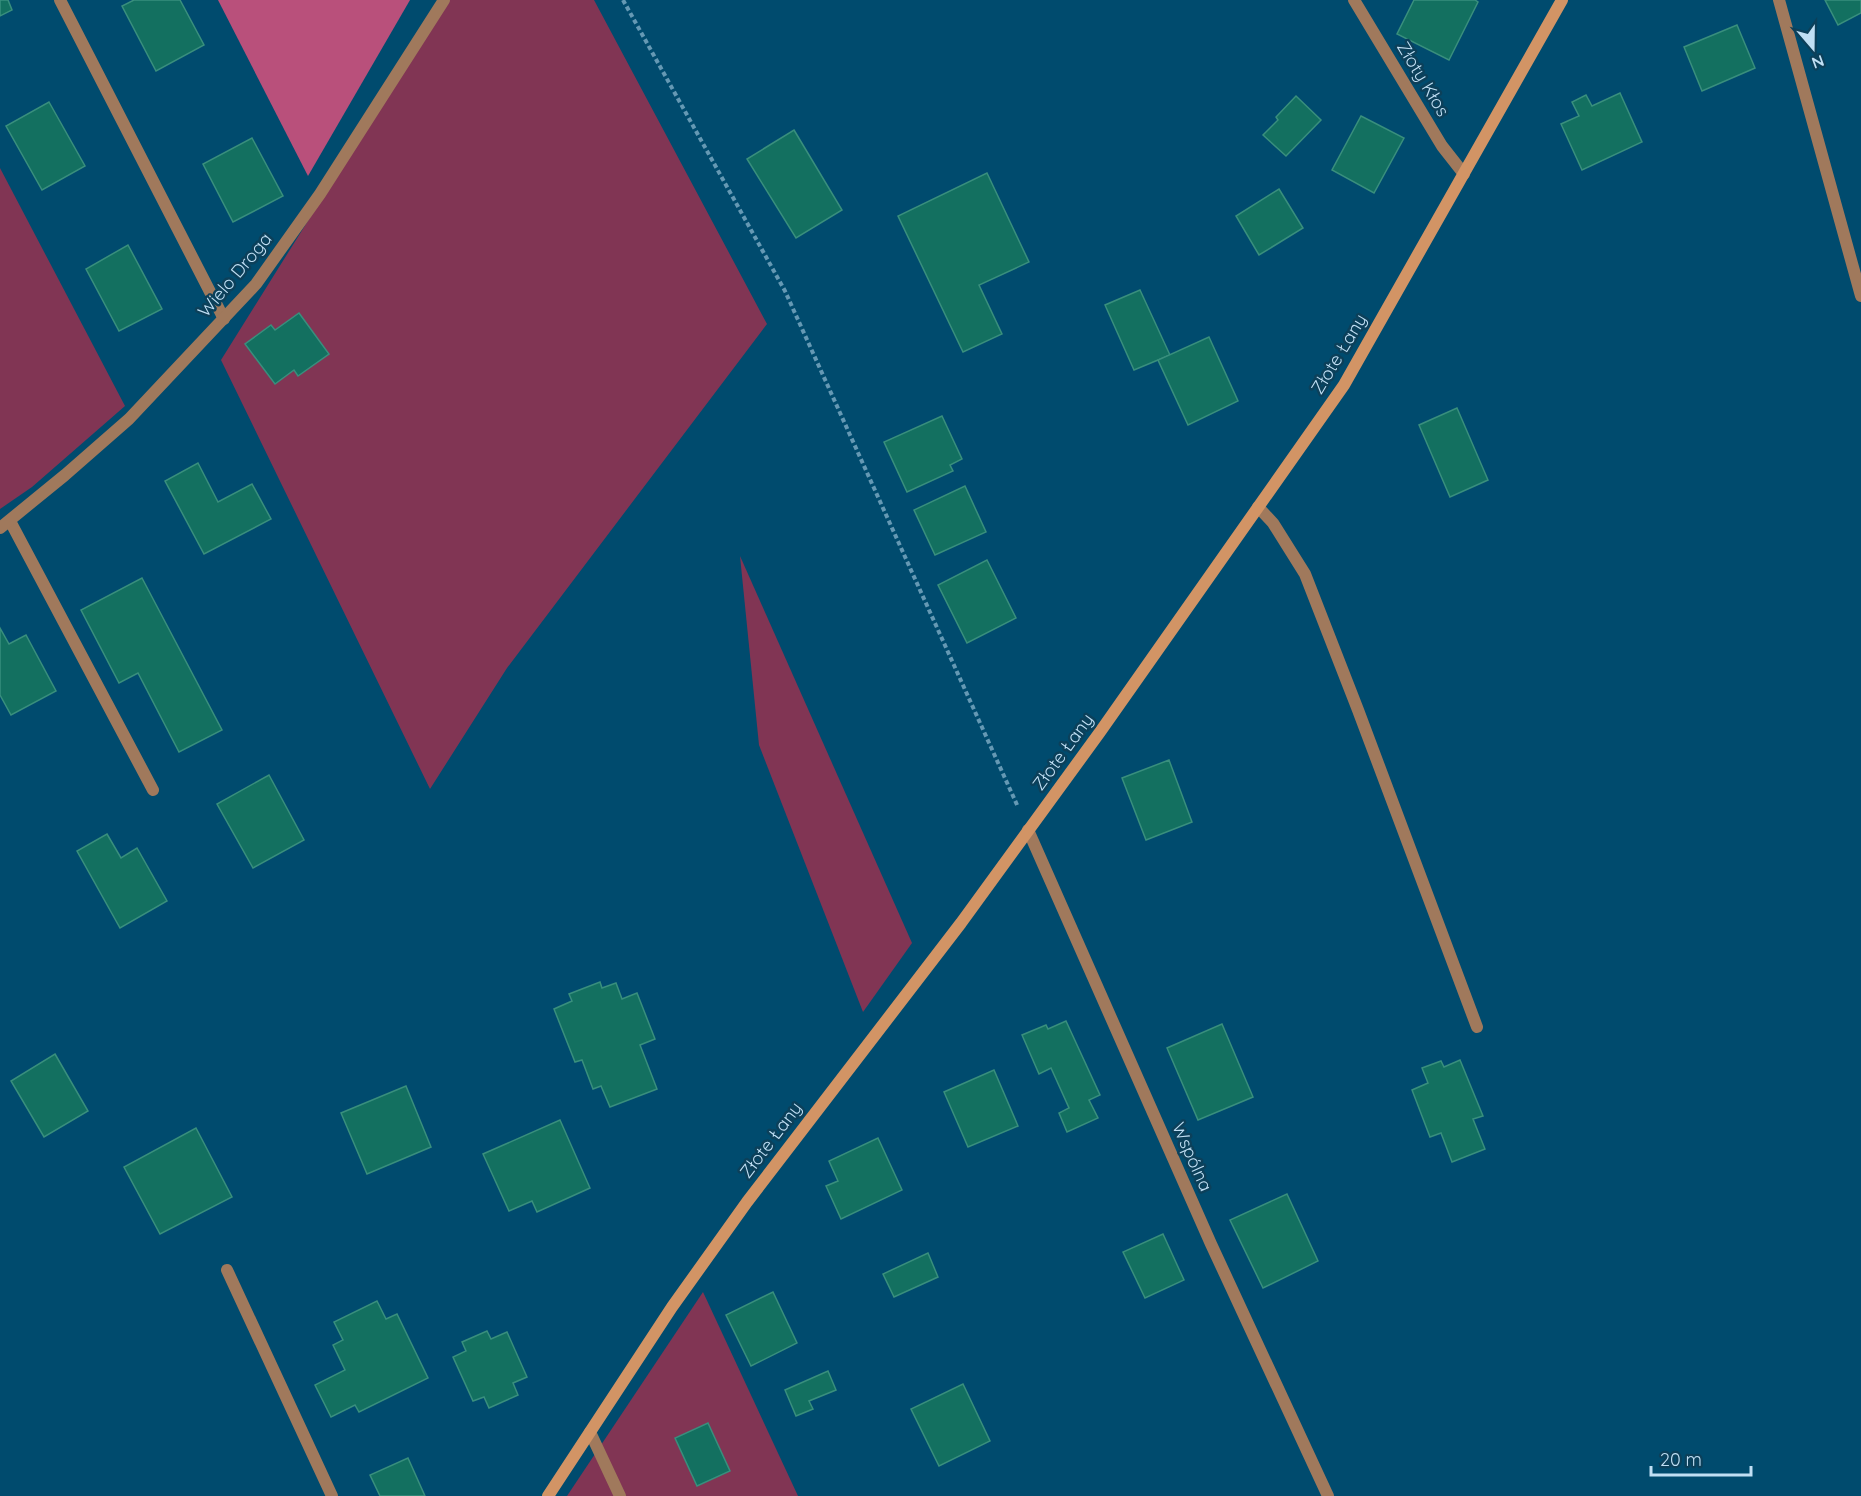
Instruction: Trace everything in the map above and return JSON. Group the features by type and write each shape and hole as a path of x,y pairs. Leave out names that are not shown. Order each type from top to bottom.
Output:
{"street":[{"path":"60,0 224,319"},
{"name":"Wielo Droga","path":"5,524 129,419 256,284 320,194 444,0"},
{"name":"Złoty Kłos","path":"1354,0 1442,146 1464,174"},
{"name":"Złote Łany","path":"548,1496 672,1307 747,1202 961,923 1100,732 1344,385 1562,0"},
{"path":"1779,0 1861,296"},
{"path":"1258,507 1273,523 1305,574 1477,1027"},
{"path":"5,524 153,790"},
{"name":"Wspólna","path":"1028,830 1211,1244 1328,1496"},
{"path":"227,1270 332,1496"},
{"path":"590,1432 620,1496"}],"path":[{"path":"623,0 785,291 1028,830"}],"shaded area":[{"path":"218,0 410,0 308,176"},
{"path":"446,0 594,0 767,324 507,668 430,789 221,360"},
{"path":"0,168 125,406 32,487 0,509"},
{"path":"740,556 912,943 863,1012 759,745"},
{"path":"703,1292 798,1496 567,1496"}],"building":[{"path":"0,0 8,0 12,10 0,16"},
{"path":"134,0 180,0 204,45 156,71 122,6"},
{"path":"1414,0 1475,0 1478,2 1449,60 1397,34"},
{"path":"1825,0 1861,0 1861,13 1838,25"},
{"path":"1737,25 1755,68 1702,91 1684,47"},
{"path":"1620,93 1642,142 1582,170 1561,124 1579,116 1572,102 1586,95 1592,106"},
{"path":"1296,96 1321,120 1286,156 1263,135"},
{"path":"49,102 85,166 42,190 6,126"},
{"path":"1361,116 1404,138 1374,193 1332,170"},
{"path":"794,130 842,210 796,238 747,159"},
{"path":"252,138 283,196 233,222 203,164"},
{"path":"987,173 1029,262 979,285 1002,334 963,352 898,216"},
{"path":"1279,189 1303,228 1259,255 1236,216"},
{"path":"128,245 162,309 119,331 86,269"},
{"path":"1140,290 1170,355 1134,370 1105,305"},
{"path":"299,313 329,354 298,376 294,370 275,384 245,344 271,325 275,330"},
{"path":"1209,337 1238,401 1188,425 1158,360"},
{"path":"1457,408 1488,480 1450,497 1419,425"},
{"path":"942,416 962,459 950,465 953,471 907,492 884,442"},
{"path":"198,463 218,502 252,484 271,519 204,554 165,481"},
{"path":"965,486 986,532 935,555 914,510"},
{"path":"987,560 1016,618 967,643 938,585"},
{"path":"142,578 222,730 179,752 138,673 119,683 81,610"},
{"path":"0,628 9,644 26,635 56,691 11,715 0,695"},
{"path":"1169,760 1192,822 1146,840 1122,778"},
{"path":"269,775 304,840 253,868 217,804"},
{"path":"107,834 121,858 137,848 167,901 120,928 77,851"},
{"path":"600,982 602,988 616,983 622,999 637,993 655,1039 640,1045 657,1089 610,1107 601,1086 593,1089 582,1060 575,1062 554,1009 572,1001 569,994"},
{"path":"1066,1021 1100,1095 1089,1100 1098,1118 1067,1132 1059,1113 1069,1108 1051,1068 1039,1074 1022,1035 1046,1025 1048,1029"},
{"path":"1222,1024 1253,1097 1198,1120 1167,1048"},
{"path":"55,1054 88,1111 44,1137 11,1081"},
{"path":"1460,1060 1483,1116 1473,1119 1485,1149 1452,1162 1441,1133 1430,1137 1412,1090 1428,1083 1422,1068 1441,1061 1444,1067"},
{"path":"994,1070 1018,1126 968,1147 944,1092"},
{"path":"406,1086 431,1147 367,1174 341,1113"},
{"path":"560,1120 590,1188 537,1212 532,1201 509,1211 483,1154"},
{"path":"196,1128 232,1197 160,1234 124,1167"},
{"path":"878,1138 902,1190 841,1219 826,1186 838,1181 829,1161"},
{"path":"1287,1194 1318,1261 1263,1288 1230,1220"},
{"path":"1163,1234 1184,1280 1145,1298 1123,1252"},
{"path":"928,1253 938,1277 894,1297 883,1274"},
{"path":"773,1292 797,1343 751,1366 726,1315"},
{"path":"377,1301 386,1319 397,1314 428,1378 359,1412 355,1405 331,1417 315,1385 345,1370 333,1345 343,1340 334,1322"},
{"path":"487,1331 491,1339 507,1332 527,1377 513,1383 518,1395 489,1408 484,1397 473,1401 453,1357 466,1351 462,1342"},
{"path":"828,1371 836,1390 809,1401 813,1409 796,1416 785,1390"},
{"path":"963,1384 990,1441 939,1466 911,1409"},
{"path":"708,1423 730,1471 697,1486 675,1438"},
{"path":"408,1458 425,1496 380,1496 370,1475"}]}
